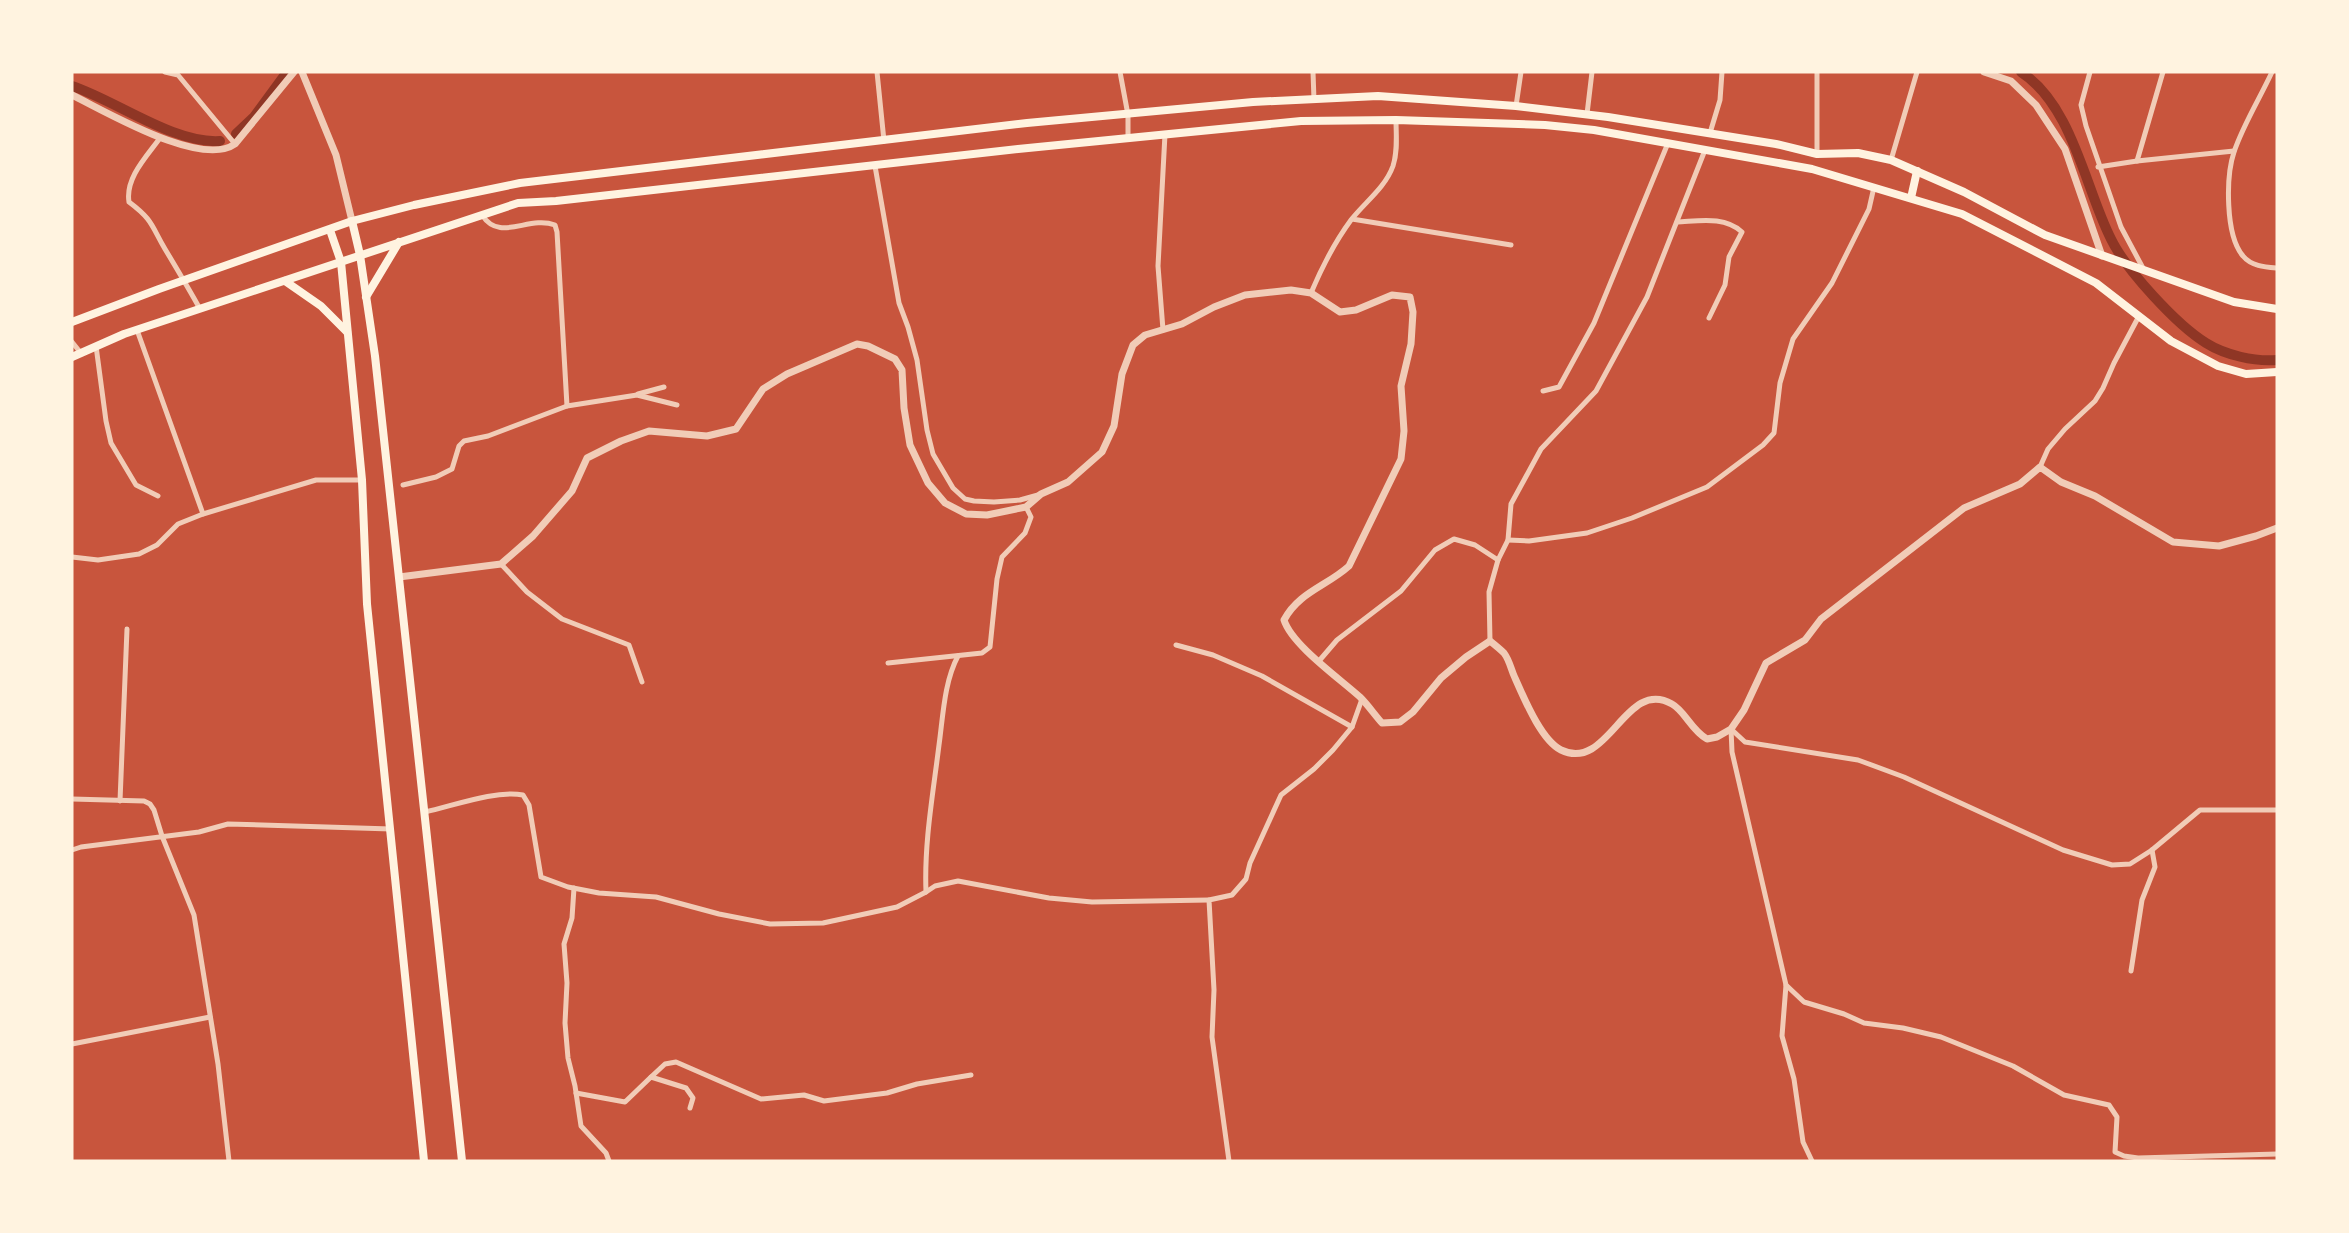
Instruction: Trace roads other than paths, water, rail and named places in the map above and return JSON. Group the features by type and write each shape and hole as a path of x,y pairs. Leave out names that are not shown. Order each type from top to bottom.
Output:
{"main road":[{"path":"72,322 352,221 414,205 520,183 1026,123 1253,102 1378,96 1516,106 1587,114 1776,144 1817,154 1858,153 1891,160 1964,192 2045,235 2121,264 2234,302 2277,309"},
{"path":"72,357 136,330 518,203 589,198 1301,121 1396,120 1545,125 1594,130 1812,169 1962,214 2096,283 2172,340 2218,366 2246,374 2277,372"},
{"path":"1911,198 1917,171"},
{"path":"352,221 360,255 375,356 462,1161"},
{"path":"330,230 341,262 362,480 367,604 424,1161"},
{"path":"366,297 399,242"},
{"path":"285,281 321,306 347,332"}],"street":[{"path":"165,72 178,75 235,144"},
{"path":"72,95 160,138 198,150 227,150 235,144 294,72"},
{"path":"302,72 336,155 352,221"},
{"path":"877,72 884,141"},
{"path":"1120,72 1128,115 1128,138"},
{"path":"1313,72 1314,100"},
{"path":"1516,106 1521,72"},
{"path":"1587,114 1592,72"},
{"path":"1710,133 1720,99 1722,72"},
{"path":"1817,72 1817,154"},
{"path":"1891,160 1917,72"},
{"path":"1984,72 2011,81 2036,105 2065,149 2102,256"},
{"path":"2090,72 2081,105 2098,167 2121,227 2143,271"},
{"path":"2137,161 2163,72"},
{"path":"2272,72 2234,151 2229,174 2228,198 2232,233 2243,256 2258,266 2277,268"},
{"path":"1311,293 1326,258 1352,219 1376,194 1389,175 1396,154 1396,120"},
{"path":"1163,330 1158,266 1165,134"},
{"path":"160,138 132,180 127,191 129,202 145,214 156,228 164,247 200,309"},
{"path":"1543,391 1559,387 1594,323 1668,143"},
{"path":"1705,150 1647,297 1596,391 1541,449 1511,504 1508,540 1498,560 1489,592 1490,641 1503,652 1510,663 1534,719 1561,750 1582,754 1598,747 1622,717 1641,704 1658,699 1673,704 1697,733 1707,739 1717,737 1731,729 1744,710 1766,663 1805,640 1821,619 1964,508 2020,484 2040,467 2048,449 2099,395 2139,316"},
{"path":"2098,167 2234,151"},
{"path":"875,166 899,303 916,360 933,454 958,495 965,499 1005,502 1041,494 1068,482 1102,452 1114,426 1122,374 1133,345 1145,335 1182,324 1214,307 1245,295 1291,290 1311,293 1340,312 1356,310 1392,295 1410,297 1413,312 1411,344 1401,386 1404,431 1401,459 1349,566 1339,576 1291,606 1284,620 1287,630 1362,699 1382,723 1400,722 1413,712 1441,678 1490,641"},
{"path":"1508,540 1529,541 1587,533 1632,518 1707,487 1763,445 1774,433 1780,383 1793,339 1832,283 1869,209 1874,187"},
{"path":"482,215 488,225 497,228 535,222 555,225 567,406"},
{"path":"1352,219 1511,244"},
{"path":"1677,222 1715,220 1733,225 1742,232 1729,256 1725,285 1709,318"},
{"path":"136,330 203,514"},
{"path":"72,342 80,352"},
{"path":"399,577 501,564 533,536 572,491 587,458 621,441 649,431 707,436 736,429 763,389 788,374 857,344 868,346 896,359 902,370 904,408 910,445 928,483 945,503 966,514 987,515 1026,507 1041,494"},
{"path":"96,345 111,443 136,485 158,496"},
{"path":"403,485 436,477 452,469 459,446 464,441 488,436 567,406 637,395 664,387"},
{"path":"637,395 677,405"},
{"path":"2040,467 2061,482 2095,496 2173,542 2219,546 2277,528"},
{"path":"72,557 98,560 139,554 157,544 178,524 203,514 316,480 362,480"},
{"path":"888,663 982,653 990,647 1002,557 1025,533 1031,517 1026,507"},
{"path":"1319,661 1337,640 1401,591 1435,550 1455,539 1475,545 1498,560"},
{"path":"501,564 527,592 562,619 629,645 642,682"},
{"path":"120,801 127,629"},
{"path":"1176,645 1213,655 1262,676 1352,727"},
{"path":"926,892 927,846 941,732 951,668 958,656"},
{"path":"425,812 488,798 512,794 523,795 529,805 541,877 574,888 599,893 656,897 719,914 770,924 824,923 897,907 935,886 958,881 1049,898 1092,902 1209,900 1232,895 1246,879 1250,863 1281,795 1314,769 1352,727 1362,699"},
{"path":"1731,729 1745,742 1858,760 1904,777 2063,850 2112,865 2130,864 2152,850 2200,810 2277,810"},
{"path":"1731,729 1732,752 1743,804 1786,984 1782,1036 1794,1079 1803,1142 1812,1161"},
{"path":"72,800 144,801 154,810 162,836 195,915 227,1161"},
{"path":"72,850 199,832 228,824 391,829"},
{"path":"2131,971 2142,900 2155,867 2152,850"},
{"path":"574,888 572,918 564,944 568,1058 580,1126 606,1153 609,1161"},
{"path":"1209,900 1214,990 1212,1037 1229,1161"},
{"path":"1786,984 1804,1002 1844,1014 1864,1023 1903,1028 1941,1037 2013,1066 2064,1095 2109,1105 2117,1117 2114,1138 2115,1152 2120,1161"},
{"path":"72,1044 210,1017"},
{"path":"576,1093 625,1101 665,1064 676,1062 761,1099 804,1095 824,1101 886,1093 917,1084 971,1075"},
{"path":"651,1077 686,1088 693,1098 690,1108"},
{"path":"2115,1152 2138,1158 2277,1154"}],"waterway":[{"path":"236,134 254,117 287,72"},
{"path":"2021,72 2039,87 2053,105 2076,149 2111,239 2128,266 2153,296 2181,324 2206,343 2250,359 2277,360"},
{"path":"72,86 165,129 202,140 220,141"}]}
